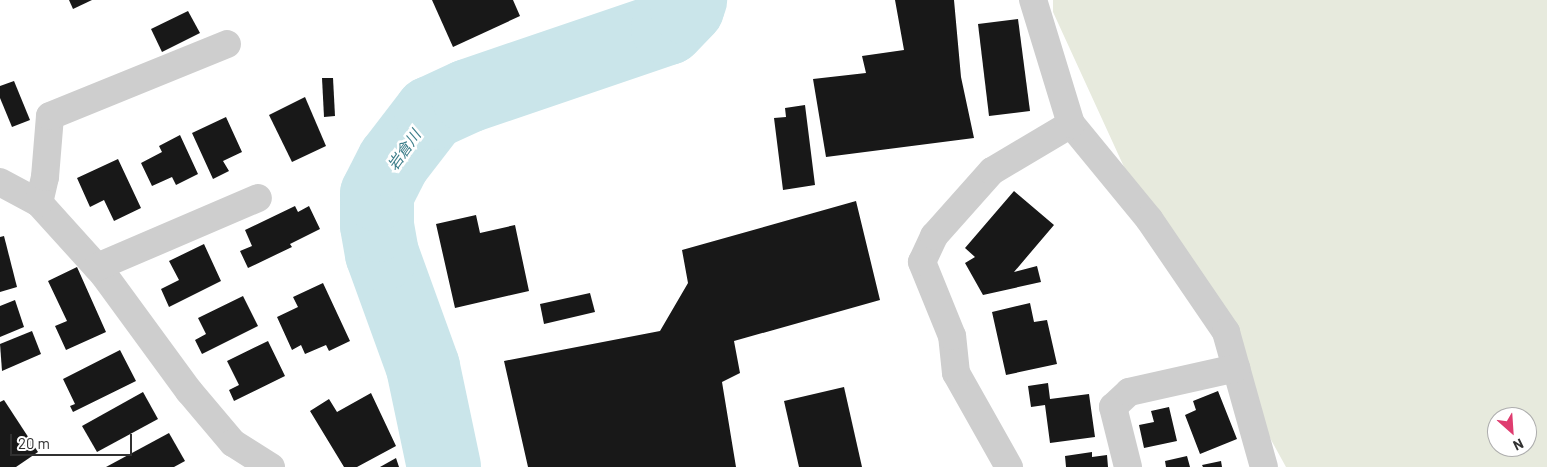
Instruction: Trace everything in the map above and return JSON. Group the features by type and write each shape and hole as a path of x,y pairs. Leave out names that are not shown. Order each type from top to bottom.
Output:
{"street":[{"path":"1033,0 1071,124 1149,220 1226,332 1264,467"},
{"path":"39,202 45,177 50,116 227,44"},
{"path":"1009,467 956,373 952,336 922,262 934,236 992,170 1071,124"},
{"path":"0,182 39,202 97,267 189,392 233,443 271,467"},
{"path":"97,267 258,198"},
{"path":"1128,467 1113,407 1129,392 1236,368"}],"shaded area":[{"path":"1053,0 1547,0 1547,467 1286,467 1141,204 1053,12"}],"building":[{"path":"69,0 92,0 73,9"},
{"path":"432,0 513,0 520,16 453,47"},
{"path":"895,0 954,0 961,77 974,138 826,157 813,79 866,73 862,56 904,50"},
{"path":"188,11 200,33 162,52 151,29"},
{"path":"1018,19 1030,111 989,116 978,24"},
{"path":"322,78 333,78 335,116 324,117"},
{"path":"14,81 30,120 12,127 0,98 0,86"},
{"path":"305,97 326,146 292,162 269,115"},
{"path":"805,105 815,185 783,190 774,118 786,117 785,108"},
{"path":"226,117 242,152 223,161 229,171 213,179 192,133"},
{"path":"180,135 198,174 176,185 172,177 152,186 141,163 162,152 159,146"},
{"path":"118,159 141,208 114,221 104,200 90,207 77,178"},
{"path":"1014,191 1054,225 1014,272 1037,266 1041,282 983,295 965,263 975,257 965,248"},
{"path":"856,201 880,300 734,341 740,373 722,382 736,467 528,467 504,361 660,331 688,283 682,250"},
{"path":"295,206 298,212 309,206 320,229 290,244 292,247 248,268 240,251 252,246 245,230"},
{"path":"476,215 480,233 515,225 529,291 455,308 436,224"},
{"path":"4,236 17,287 0,292 0,237"},
{"path":"204,244 221,281 169,307 161,289 179,280 169,261"},
{"path":"77,267 106,332 66,350 55,326 67,321 48,281"},
{"path":"323,283 350,341 329,351 326,345 305,354 301,345 292,350 277,317 298,307 293,297"},
{"path":"590,293 595,312 544,324 540,304"},
{"path":"243,296 258,326 202,354 195,340 206,334 198,318"},
{"path":"15,300 24,327 0,337 0,306"},
{"path":"1030,303 1034,322 1047,320 1057,364 1006,375 992,312"},
{"path":"32,331 41,354 2,371 0,344"},
{"path":"268,341 285,376 234,401 229,390 239,385 227,361"},
{"path":"120,350 136,381 73,412 70,406 75,404 63,379"},
{"path":"1048,383 1050,399 1089,394 1095,437 1050,443 1045,405 1031,407 1028,386"},
{"path":"844,387 862,467 799,467 784,401"},
{"path":"1218,391 1237,439 1200,454 1185,415 1196,410 1193,401"},
{"path":"143,392 158,419 97,452 82,426"},
{"path":"371,393 396,446 357,467 344,467 310,411 329,399 337,412"},
{"path":"4,400 38,452 16,467 0,467 0,402"},
{"path":"1169,407 1177,441 1144,448 1139,425 1154,422 1151,411"},
{"path":"169,433 185,461 174,467 106,467"},
{"path":"1092,452 1092,457 1107,455 1108,467 1066,467 1065,456"},
{"path":"1187,456 1190,467 1166,467 1165,461"},
{"path":"396,458 399,467 380,467"},
{"path":"1221,461 1222,467 1203,467 1202,465"}],"waterway":[{"name":"岩倉川","path":"444,467 423,367 382,254 377,225 377,194 394,161 431,113 468,96 668,28 687,8 690,0"}]}
